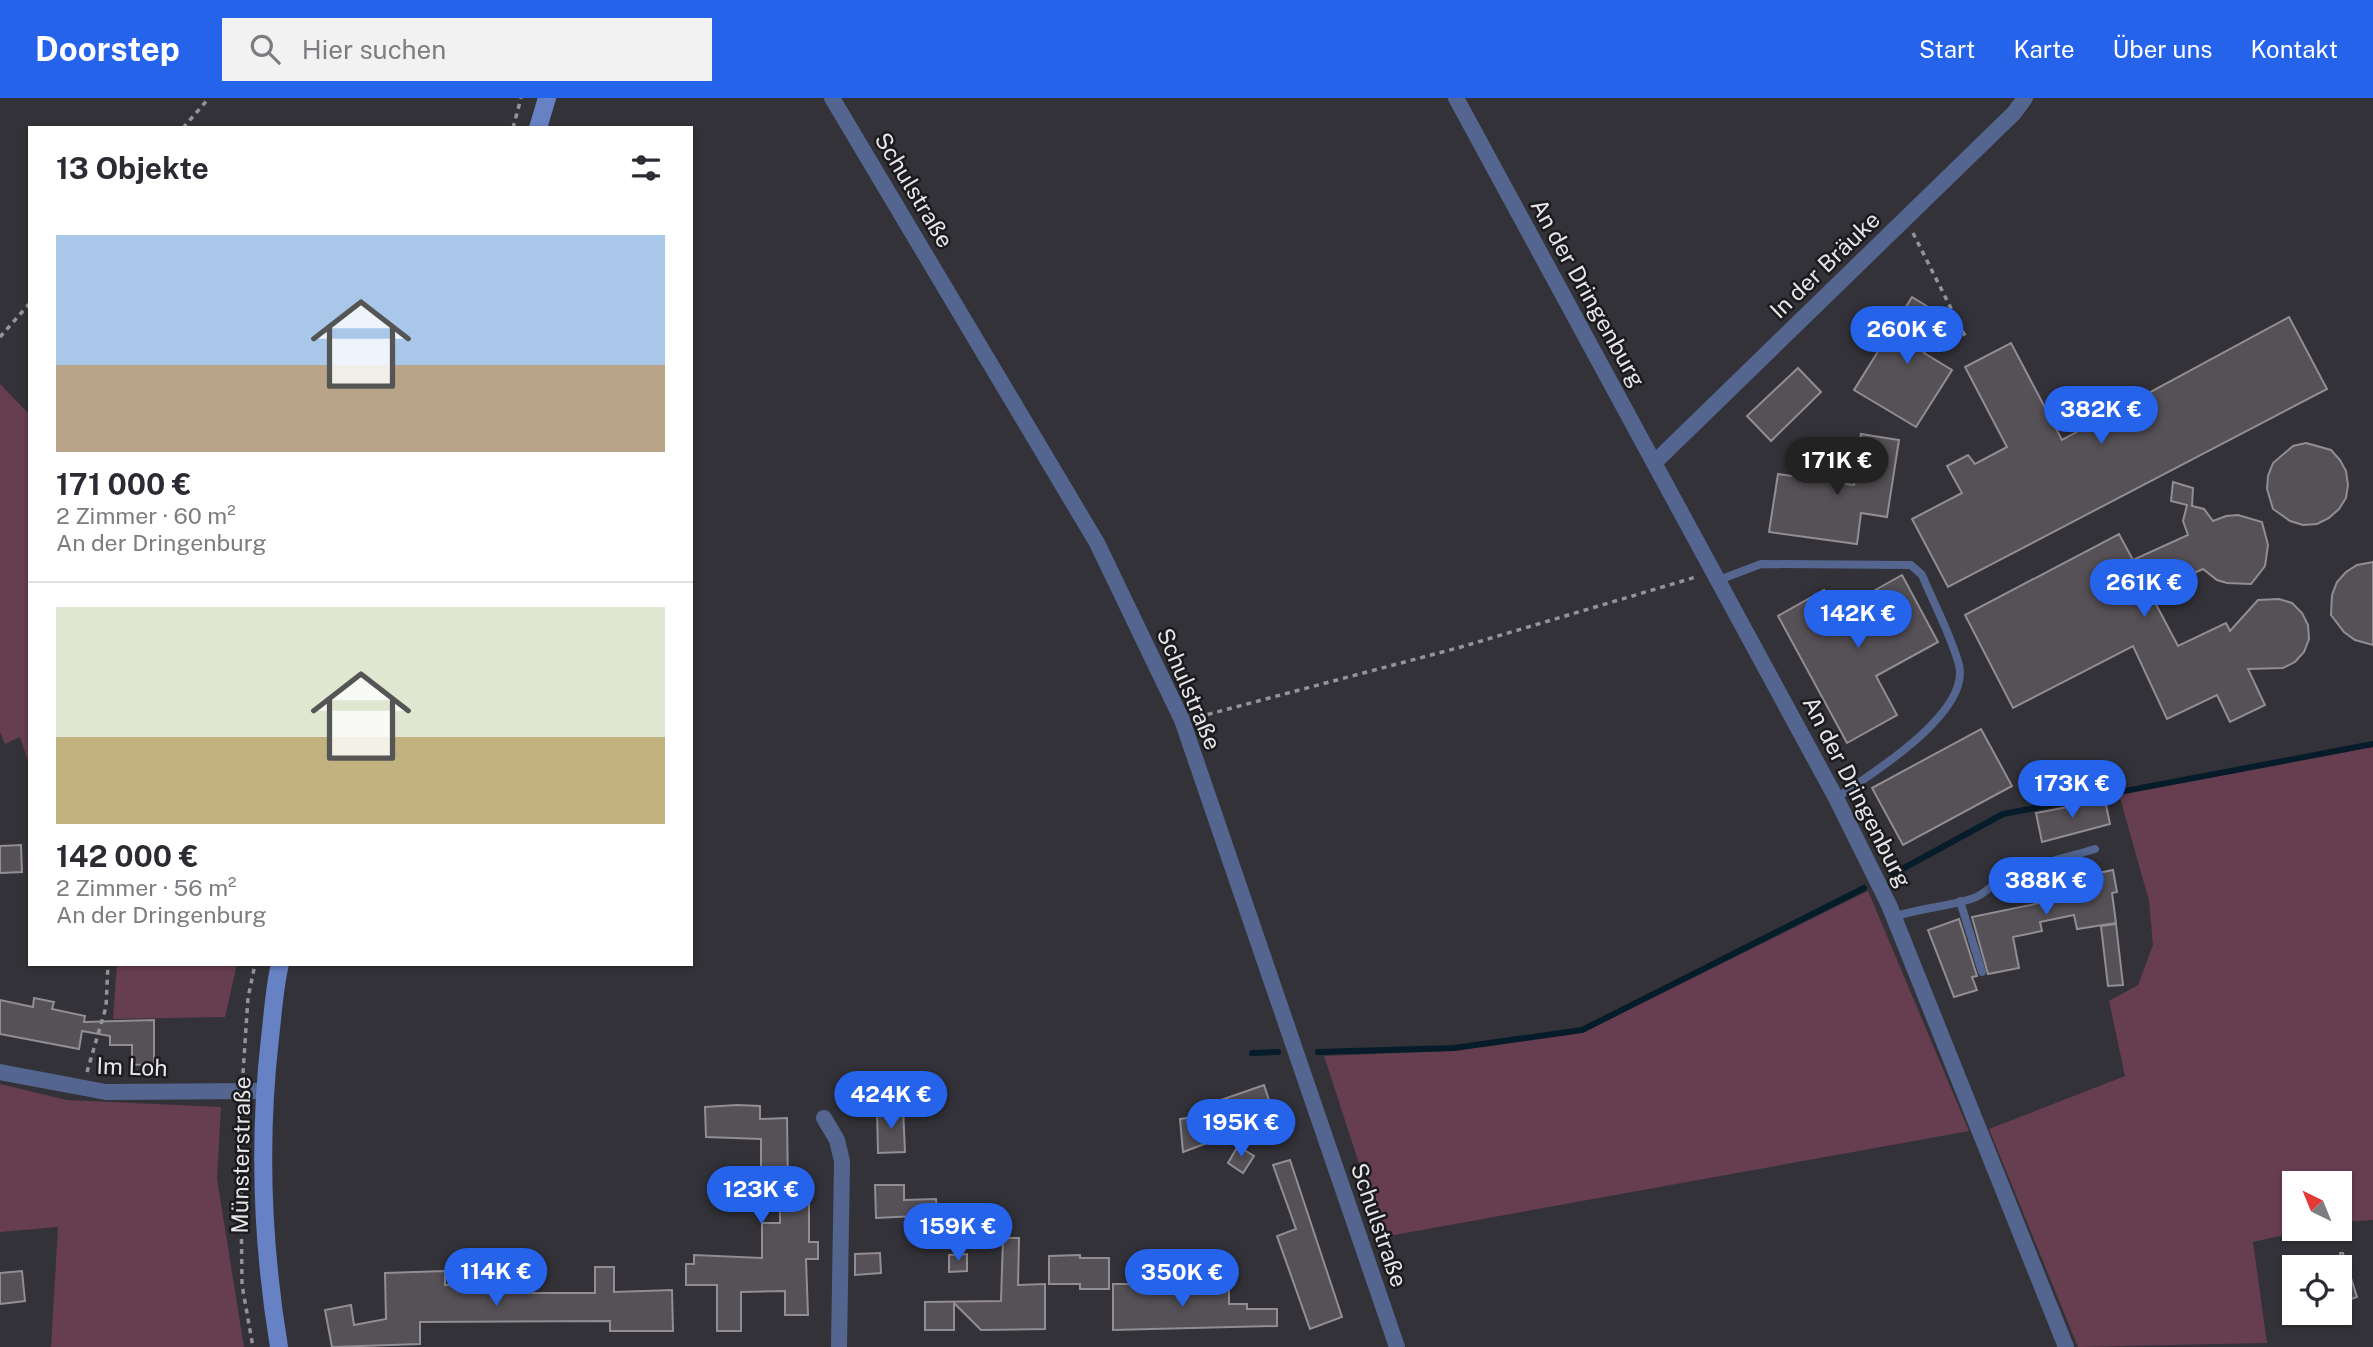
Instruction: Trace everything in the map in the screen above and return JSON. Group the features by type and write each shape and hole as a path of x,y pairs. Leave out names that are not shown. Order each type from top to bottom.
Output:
{"main road":[{"path":"539,126 547,98"},
{"name":"Münsterstraße","path":"279,1347 270,1295 261,1191 264,1091 280,966"}],"street":[{"name":"Schulstraße","path":"832,98 1097,543 1182,720 1397,1347"},
{"name":"An der Dringenburg","path":"1456,98 1836,798 1894,917 2066,1347"},
{"name":"In der Bräuke","path":"1654,463 2014,113 2025,98"},
{"name":"Im Loh","path":"0,1072 106,1092 264,1091"},
{"path":"824,1118 837,1140 842,1161 839,1347"}],"lane":[{"path":"1717,576 1761,564 1911,565 1922,575 1959,667 1959,685 1944,712 1884,766 1836,798"},
{"path":"1894,917 1918,908 1960,901 1990,890 2002,878 2017,872 2095,849"},
{"path":"1960,901 1982,972"}],"path":[{"path":"185,126 209,98"},
{"path":"514,126 521,98"},
{"path":"1906,218 1965,336"},
{"path":"0,337 28,305"},
{"path":"1182,720 1209,716 1717,576"},
{"path":"82,1087 106,1007 108,966"}],"shaded area":[{"path":"0,384 28,413 28,761 20,737 5,744 0,732"},
{"path":"2373,743 2373,1220 2352,1221 2352,1171 2282,1171 2282,1235 2253,1242 2267,1343 2078,1347 1989,1129 2125,1076 2109,1001 2138,985 2153,945 2149,901 2119,794"},
{"path":"1868,891 1969,1131 1383,1237 1324,1056 1451,1051 1584,1032"},
{"path":"117,966 237,966 225,1017 113,1019"},
{"path":"0,1084 67,1100 221,1107 217,1179 244,1347 51,1347 58,1227 0,1232"}],"building":[{"path":"1912,297 1946,318 1924,353 1952,370 1916,427 1854,390"},
{"path":"2289,317 2327,389 1948,587 1912,519 1962,493 1947,466 1968,455 1975,464 2007,447 1965,367 2011,343 2062,440"},
{"path":"1798,368 1821,392 1771,441 1747,416"},
{"path":"1861,434 1899,440 1887,517 1861,513 1857,544 1769,532 1778,474 1854,485"},
{"path":"2306,443 2331,450 2346,471 2348,485 2346,498 2329,518 2317,524 2303,525 2290,521 2273,509 2267,489 2273,463 2293,446"},
{"path":"2173,482 2193,488 2192,506 2204,509 2213,521 2238,515 2262,522 2268,545 2265,566 2251,584 2217,580 2203,569 2150,593 2178,646 2226,623 2230,631 2258,600 2279,599 2292,603 2302,613 2308,625 2309,639 2304,652 2295,662 2283,668 2248,669 2265,705 2230,722 2217,695 2167,719 2133,646 2013,708 1965,615 2119,534 2133,560 2188,535 2183,521 2187,505 2171,501"},
{"path":"2373,562 2373,645 2355,640 2344,632 2331,615 2332,595 2337,582 2357,565"},
{"path":"1902,575 1938,642 1876,676 1897,715 1847,743 1778,616 1824,590 1836,612"},
{"path":"1981,729 2012,786 1903,845 1872,788"},
{"path":"2105,800 2110,824 2042,842 2036,813"},
{"path":"21,845 22,872 0,873 0,846"},
{"path":"2113,870 2117,892 2112,893 2116,923 2077,929 2074,915 2040,922 2042,931 2013,937 2019,968 1988,974 1972,917 2059,899 2055,882"},
{"path":"1959,919 1977,976 1972,977 1977,990 1954,997 1928,930"},
{"path":"2116,924 2123,985 2108,986 2101,926"},
{"path":"34,998 54,1002 52,1009 85,1016 84,1022 154,1020 154,1064 132,1065 132,1045 110,1045 110,1036 82,1031 79,1049 0,1034 0,1000 33,1007"},
{"path":"1264,1085 1278,1127 1243,1140 1250,1127 1183,1152 1180,1119 1194,1117 1192,1114 1221,1103 1221,1100"},
{"path":"760,1106 760,1119 787,1118 788,1186 809,1185 809,1242 818,1242 818,1259 806,1259 808,1315 785,1315 785,1291 741,1292 741,1331 717,1331 717,1285 686,1285 686,1264 694,1264 694,1255 762,1258 762,1223 780,1223 780,1186 769,1186 769,1176 761,1176 761,1139 706,1137 705,1107"},
{"path":"903,1108 905,1152 878,1153 877,1109"},
{"path":"1238,1146 1254,1156 1243,1173 1228,1163"},
{"path":"1290,1160 1342,1317 1310,1329 1277,1236 1296,1229 1273,1165"},
{"path":"875,1185 904,1185 904,1200 936,1199 937,1215 876,1218"},
{"path":"1003,1238 1019,1238 1018,1285 1045,1284 1045,1329 981,1330 954,1303 954,1330 925,1330 925,1302 1001,1301"},
{"path":"880,1253 881,1273 855,1275 855,1254"},
{"path":"967,1254 967,1271 949,1272 949,1255"},
{"path":"1080,1255 1080,1258 1109,1258 1109,1289 1080,1289 1080,1284 1049,1284 1049,1256"},
{"path":"595,1267 614,1267 614,1292 672,1290 673,1331 610,1331 610,1321 420,1322 420,1344 332,1347 325,1310 351,1305 354,1325 386,1319 385,1273 445,1271 445,1285 525,1282 525,1293 595,1293"},
{"path":"22,1271 25,1301 0,1304 0,1273"},
{"path":"2352,1281 2357,1297 2352,1299"},
{"path":"1113,1284 1173,1284 1173,1290 1209,1291 1209,1285 1229,1285 1229,1304 1247,1304 1247,1309 1277,1309 1277,1326 1113,1330"}],"waterway":[{"path":"1893,874 2003,814 2373,744"},
{"path":"1318,1052 1454,1048 1582,1030 1864,888"},
{"path":"1252,1053 1278,1052"}]}
